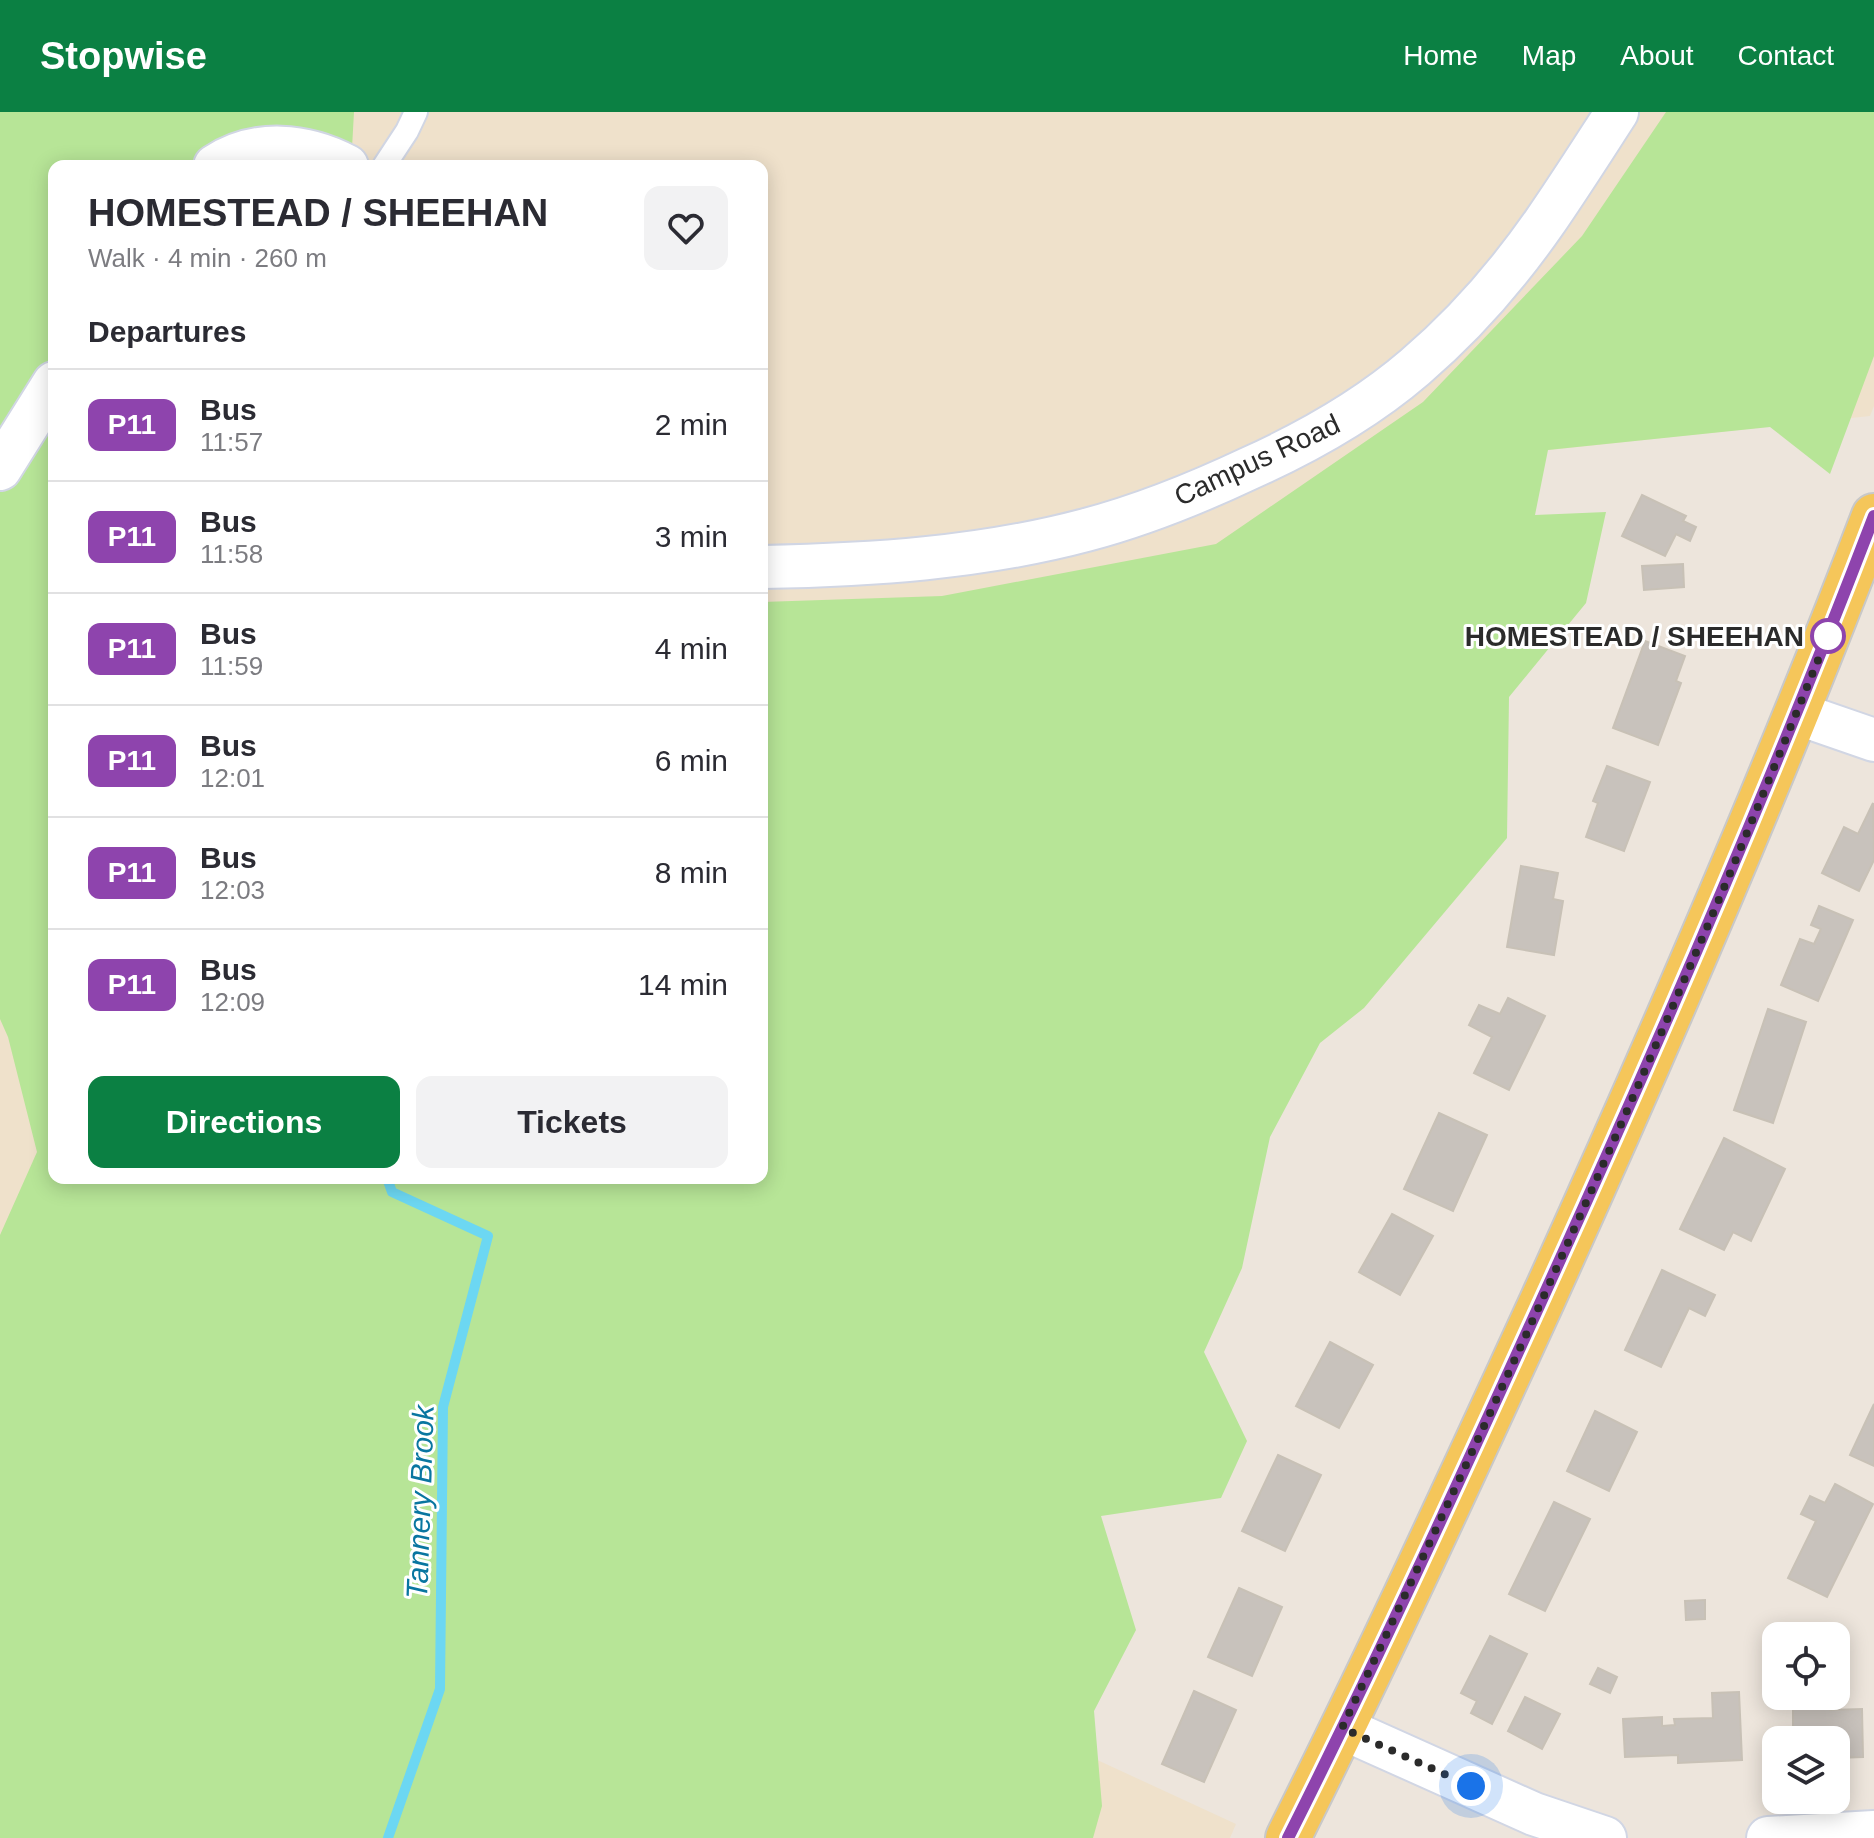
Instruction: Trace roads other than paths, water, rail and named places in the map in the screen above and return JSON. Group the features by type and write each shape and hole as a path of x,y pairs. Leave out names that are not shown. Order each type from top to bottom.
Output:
{"main road":[{"path":"1288,1838 1461,1478 1592,1191 1699,947 1874,516"}],"street":[{"name":"Campus Road","path":"768,567 904,560 998,549 1072,534 1181,498 1326,432 1371,402 1416,366 1498,283 1543,224 1617,112"},
{"path":"224,160 250,150 267,148 320,154 334,160"},
{"path":"0,469 48,393"},
{"path":"1796,713 1874,740"},
{"path":"1342,1728 1534,1814 1605,1838"},
{"path":"1768,1838 1874,1832"}],"lane":[{"path":"388,160 416,112"}],"waterway":[{"name":"Tannery Brook","path":"388,1838 440,1689 443,1407 488,1236 392,1192 389,1184"}],"place":[{"name":"HOMESTEAD / SHEEHAN","path":"1828,636"}]}
